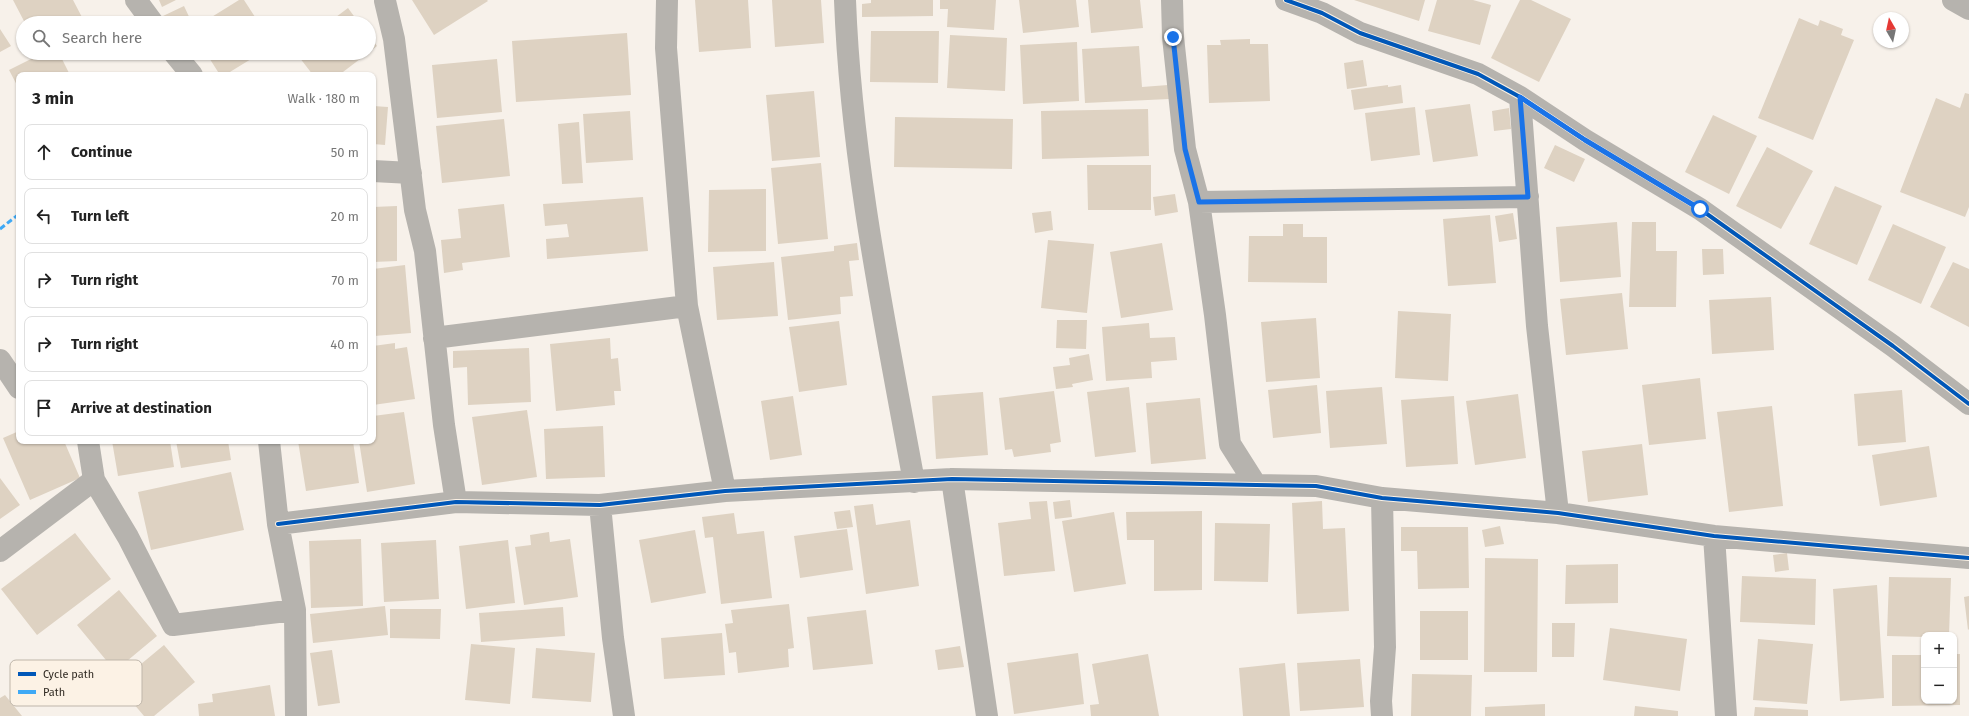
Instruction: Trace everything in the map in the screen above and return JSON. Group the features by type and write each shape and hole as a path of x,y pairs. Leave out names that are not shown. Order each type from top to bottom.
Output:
{"street":[{"path":"136,0 147,16"},
{"path":"667,0 666,48 687,306 725,491"},
{"path":"846,0 848,64 861,175 914,482"},
{"path":"1172,0 1173,37 1185,149 1199,202 1215,316 1230,444 1256,485"},
{"path":"1286,0 1324,7 1360,33 1478,74 1520,97 1585,140 1700,209 1892,346 1969,404"},
{"path":"1953,0 1969,9"},
{"path":"385,1 394,39 415,210 425,251 444,425 456,502"},
{"path":"180,60 190,72"},
{"path":"1520,97 1537,326 1558,513"},
{"path":"376,171 411,173"},
{"path":"1199,202 1528,197"},
{"path":"434,338 687,306"},
{"path":"0,360 16,384"},
{"path":"88,444 94,480 128,537 173,625 295,610"},
{"path":"269,444 278,524 295,610 296,716"},
{"path":"0,551 94,480"},
{"path":"952,480 987,716"},
{"path":"278,524 456,502 600,505 725,491 952,480 1316,486 1382,498 1558,513 1714,536 1969,558"},
{"path":"1382,498 1385,647 1381,701 1382,716"},
{"path":"600,505 613,638 624,716"},
{"path":"1714,536 1726,716"}],"building":[{"path":"13,0 73,0 81,16 21,16"},
{"path":"159,0 176,0 162,7"},
{"path":"239,0 244,0 254,16 213,16"},
{"path":"412,0 487,0 488,1 434,35"},
{"path":"695,0 748,0 751,48 699,52"},
{"path":"772,0 821,0 824,43 775,47"},
{"path":"871,0 933,0 933,16 862,17 862,4 871,3"},
{"path":"940,0 996,0 994,30 947,27 948,9 940,9"},
{"path":"1019,0 1076,0 1079,27 1023,33"},
{"path":"1088,0 1140,0 1143,28 1091,33"},
{"path":"1354,0 1425,0 1419,21"},
{"path":"1437,0 1473,0 1491,5 1480,45 1428,31"},
{"path":"1520,0 1531,0 1571,19 1539,82 1491,58"},
{"path":"184,6 189,16 163,16"},
{"path":"348,8 354,16 337,16"},
{"path":"1799,18 1818,26 1820,20 1843,29 1841,35 1854,40 1813,140 1758,118"},
{"path":"0,29 11,46 0,52"},
{"path":"871,31 939,31 938,83 870,82"},
{"path":"627,33 631,95 516,102 512,41"},
{"path":"950,35 1007,38 1005,91 947,88"},
{"path":"1250,39 1250,44 1268,44 1270,101 1209,103 1207,45 1221,45 1220,40"},
{"path":"1077,42 1079,101 1023,104 1020,45"},
{"path":"1139,46 1142,87 1168,85 1169,99 1085,103 1082,49"},
{"path":"497,59 502,112 437,118 432,65"},
{"path":"29,60 62,60 68,72 16,72 16,83 9,70"},
{"path":"210,60 250,60 230,72 218,72"},
{"path":"301,60 359,60 343,72 311,72"},
{"path":"1363,60 1367,86 1347,89 1344,63"},
{"path":"1388,85 1388,87 1401,85 1403,103 1354,110 1351,90"},
{"path":"814,91 820,157 772,161 766,95"},
{"path":"1965,93 1969,94 1969,207 1965,217 1900,192 1936,98 1960,108"},
{"path":"1470,104 1478,156 1433,162 1425,110"},
{"path":"376,106 388,107 385,145 376,144"},
{"path":"1415,107 1420,155 1371,161 1365,113"},
{"path":"1509,108 1511,129 1494,131 1492,111"},
{"path":"1148,109 1149,156 1042,159 1041,111"},
{"path":"630,111 633,160 586,163 583,114"},
{"path":"1713,115 1757,136 1729,194 1685,172"},
{"path":"895,117 1013,119 1012,169 894,167"},
{"path":"504,119 510,176 442,183 436,126"},
{"path":"579,122 583,183 562,184 558,124"},
{"path":"1555,145 1585,159 1574,182 1544,168"},
{"path":"1767,147 1813,171 1781,229 1736,206"},
{"path":"821,163 828,239 778,244 771,168"},
{"path":"1087,165 1151,165 1151,210 1088,210"},
{"path":"1835,186 1882,206 1857,265 1809,244"},
{"path":"766,189 766,251 708,252 709,190"},
{"path":"1175,194 1178,212 1155,216 1153,197"},
{"path":"643,197 648,251 547,259 546,239 569,237 567,224 545,226 543,204"},
{"path":"504,204 510,257 462,263 463,270 444,273 441,240 461,238 458,209"},
{"path":"397,206 397,261 376,262 376,207"},
{"path":"1051,211 1053,230 1035,233 1032,213"},
{"path":"1513,213 1517,239 1499,242 1495,216"},
{"path":"1490,215 1496,283 1448,286 1443,219"},
{"path":"1617,222 1621,277 1560,282 1556,227"},
{"path":"1632,222 1656,222 1656,251 1677,251 1676,307 1629,307"},
{"path":"1283,224 1303,224 1303,237 1327,237 1327,283 1248,282 1249,236 1283,236"},
{"path":"1893,224 1946,247 1921,304 1868,280"},
{"path":"1048,240 1094,244 1087,313 1041,308"},
{"path":"857,243 859,260 849,261 853,296 840,297 841,314 788,320 781,257 834,251 834,246"},
{"path":"1162,243 1173,310 1121,318 1110,252"},
{"path":"1702,249 1723,249 1724,274 1703,275"},
{"path":"774,262 778,316 717,320 713,267"},
{"path":"1953,262 1969,269 1969,327 1930,307"},
{"path":"405,265 411,333 376,336 376,269"},
{"path":"1622,293 1628,349 1566,355 1560,299"},
{"path":"1771,297 1774,350 1712,354 1709,300"},
{"path":"1398,311 1451,314 1448,381 1395,378"},
{"path":"1316,318 1320,378 1266,382 1261,322"},
{"path":"1057,320 1087,320 1086,349 1056,348"},
{"path":"839,321 847,385 799,392 789,327"},
{"path":"1149,323 1150,338 1175,337 1177,360 1151,362 1152,378 1106,381 1102,327"},
{"path":"610,338 611,359 618,358 621,391 614,391 615,405 556,411 550,344"},
{"path":"395,343 395,349 407,347 415,399 376,405 376,346"},
{"path":"529,348 531,402 468,405 467,367 453,368 453,351"},
{"path":"1089,354 1093,380 1072,384 1073,387 1056,389 1053,367 1070,365 1069,358"},
{"path":"1700,378 1706,439 1649,445 1642,385"},
{"path":"1317,385 1321,433 1273,438 1268,390"},
{"path":"1129,387 1136,452 1095,457 1087,392"},
{"path":"1382,387 1387,444 1330,448 1326,391"},
{"path":"1902,390 1906,442 1858,446 1854,394"},
{"path":"1054,391 1061,442 1050,444 1051,452 1014,457 1012,449 1005,450 999,398"},
{"path":"983,392 988,455 936,459 932,396"},
{"path":"1518,394 1526,458 1475,465 1466,401"},
{"path":"793,396 802,455 770,460 761,401"},
{"path":"1454,396 1458,464 1406,467 1401,400"},
{"path":"1200,398 1206,459 1151,464 1146,403"},
{"path":"1772,406 1783,506 1729,512 1717,412"},
{"path":"527,410 537,477 482,485 472,417"},
{"path":"404,412 415,484 367,492 359,444 376,444 376,416"},
{"path":"603,426 605,477 546,479 544,429"},
{"path":"16,432 16,444 65,444 80,478 30,500 3,438"},
{"path":"113,444 170,444 174,467 118,476"},
{"path":"177,444 228,444 231,460 181,468"},
{"path":"298,444 353,444 359,483 306,491"},
{"path":"1642,444 1648,495 1588,502 1582,451"},
{"path":"1929,446 1937,497 1880,506 1872,455"},
{"path":"231,472 244,530 151,550 138,492"},
{"path":"0,478 20,505 0,519"},
{"path":"1070,500 1072,517 1055,519 1053,502"},
{"path":"1047,501 1055,571 1004,576 998,523 1031,519 1029,502"},
{"path":"1322,501 1323,529 1345,528 1349,611 1297,614 1292,503"},
{"path":"873,504 876,525 910,520 919,586 866,594 854,506"},
{"path":"850,510 853,527 837,529 834,512"},
{"path":"1202,511 1202,590 1154,591 1154,540 1127,540 1126,512"},
{"path":"1114,512 1126,584 1074,592 1062,521"},
{"path":"734,513 737,534 764,531 772,598 721,604 713,537 705,538 702,517"},
{"path":"1215,523 1270,524 1268,582 1214,581"},
{"path":"1500,526 1504,544 1485,547 1482,530"},
{"path":"1401,527 1468,527 1469,588 1418,589 1417,551 1401,551"},
{"path":"847,529 853,570 800,578 794,536"},
{"path":"695,530 706,593 651,603 639,540"},
{"path":"549,532 550,542 570,539 578,597 524,605 515,547 531,545 530,535"},
{"path":"75,533 111,579 37,635 1,589"},
{"path":"361,539 363,606 311,608 309,541"},
{"path":"436,540 439,599 384,602 381,543"},
{"path":"508,540 515,603 466,609 459,546"},
{"path":"1787,553 1789,570 1775,572 1773,555"},
{"path":"1485,558 1538,559 1537,672 1484,672"},
{"path":"1618,564 1618,603 1565,604 1566,565"},
{"path":"1742,576 1816,579 1815,625 1740,622"},
{"path":"1889,577 1951,578 1949,632 1921,632 1921,637 1887,636"},
{"path":"1877,585 1884,698 1840,701 1833,589"},
{"path":"119,590 157,636 128,660 106,660 77,625"},
{"path":"1969,596 1969,629 1968,630 1964,597"},
{"path":"789,604 794,648 788,649 789,667 738,673 736,652 729,653 725,624 733,623 731,610"},
{"path":"385,606 388,635 313,643 310,614"},
{"path":"563,607 565,636 481,642 479,613"},
{"path":"390,609 441,609 440,639 390,638"},
{"path":"866,610 873,664 813,670 807,617"},
{"path":"1420,611 1468,611 1468,660 1420,660"},
{"path":"1552,623 1575,623 1574,657 1552,657"},
{"path":"1610,628 1687,639 1680,691 1603,680"},
{"path":"722,633 725,675 664,679 661,638"},
{"path":"1758,639 1813,644 1807,704 1753,700"},
{"path":"471,644 515,648 510,704 465,700"},
{"path":"164,645 195,682 154,716 144,716 136,706 142,706 142,663"},
{"path":"960,646 964,667 938,670 935,650"},
{"path":"536,648 595,653 591,702 532,698"},
{"path":"332,650 340,703 318,706 310,653"},
{"path":"1078,653 1084,704 1014,714 1007,663"},
{"path":"1148,654 1159,716 1091,716 1090,705 1099,704 1092,664"},
{"path":"1957,654 1960,654 1960,705 1892,706 1892,655 1921,655 1921,704 1957,704"},
{"path":"1360,659 1364,707 1300,711 1297,663"},
{"path":"1285,663 1290,716 1243,716 1239,668"},
{"path":"1412,674 1472,675 1471,716 1411,716"},
{"path":"270,685 275,716 199,716 198,704 213,702 212,694"},
{"path":"5,695 10,701 10,706 14,706 22,716 0,716 0,698"},
{"path":"1545,704 1545,716 1485,716 1485,707"},
{"path":"1635,706 1678,711 1678,716 1634,716"},
{"path":"1755,707 1808,710 1808,716 1754,716"}],"marked path":[{"path":"0,229 16,216"}],"cycle path":[{"path":"1286,0 1322,13 1360,33 1478,74 1520,97 1585,140 1700,209 1893,346 1969,404"},
{"path":"278,524 456,502 600,505 725,491 952,479 1316,486 1382,498 1558,513 1714,536 1969,558"}],"route":[{"path":"1173,37 1185,149 1199,202 1528,197 1520,97 1585,140 1700,209"}]}
